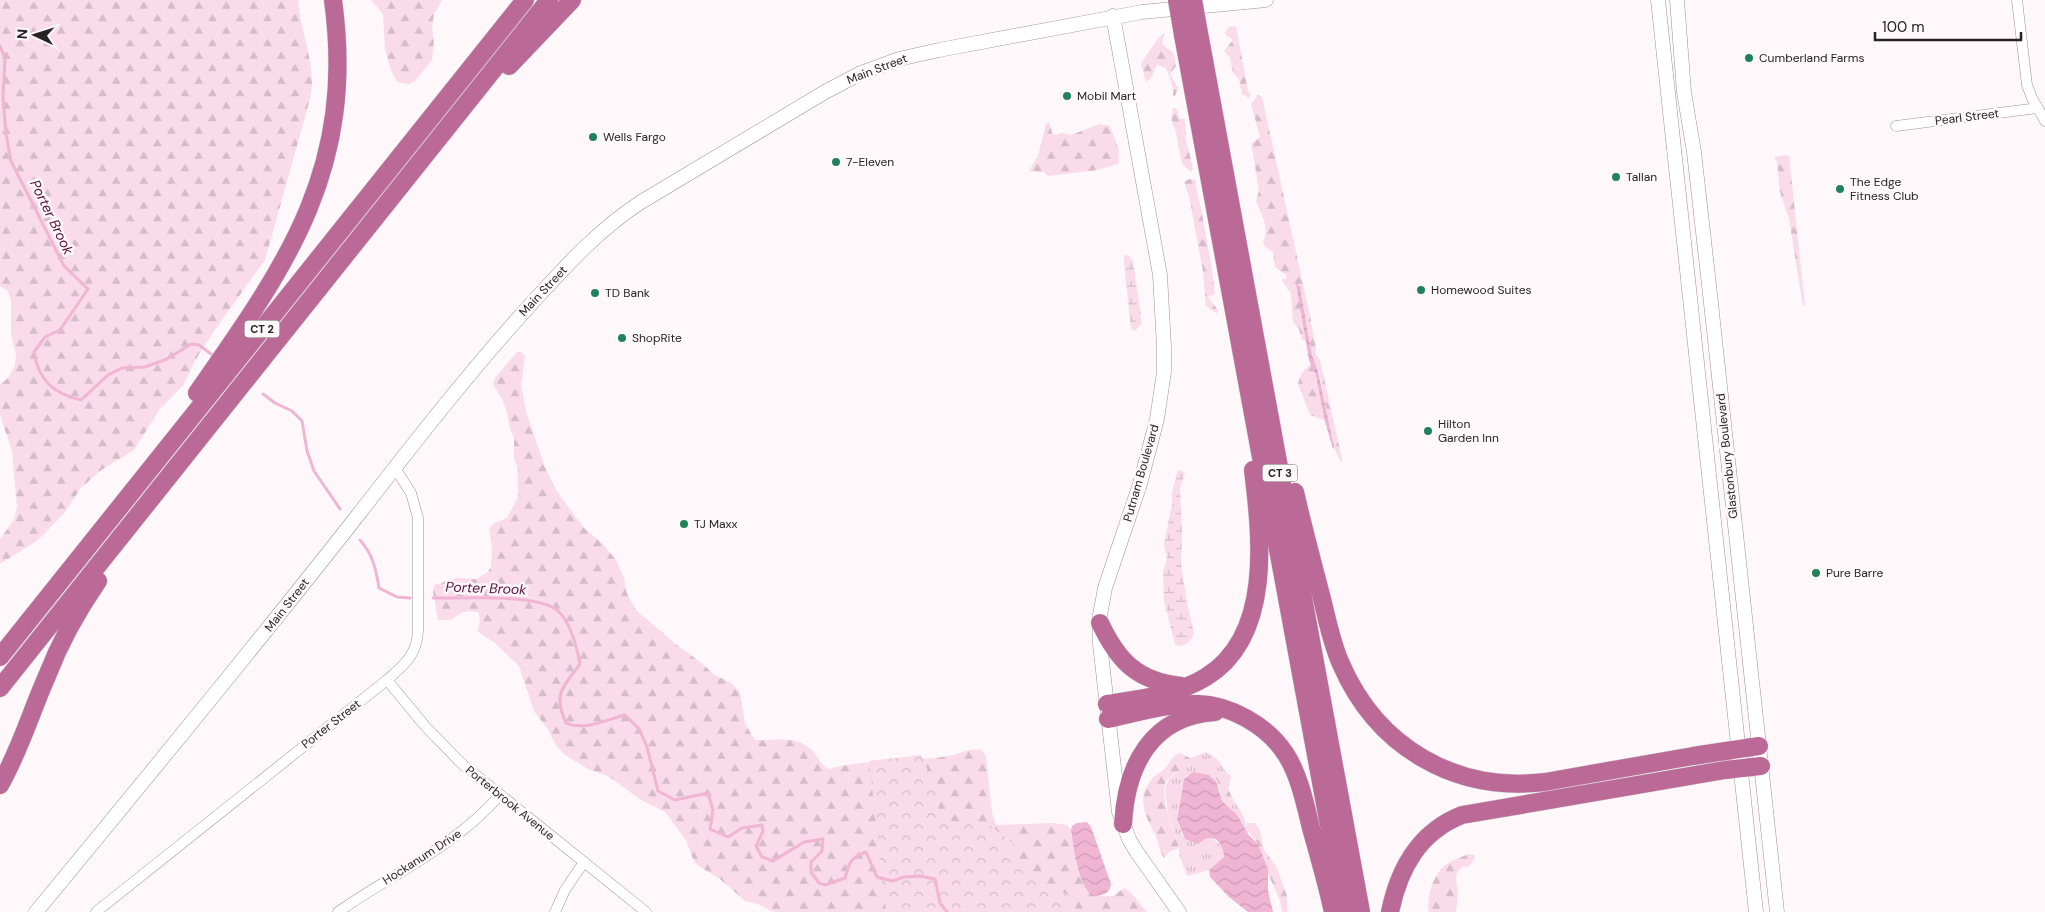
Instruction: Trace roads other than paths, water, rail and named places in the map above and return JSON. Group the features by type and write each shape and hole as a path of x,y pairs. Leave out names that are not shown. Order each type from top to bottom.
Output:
{"highway":[{"path":"161,456 174,425 240,332 277,273 298,234 315,196 327,154 336,102 337,52 333,0"},
{"name":"CT 2","path":"0,658 525,0"},
{"name":"CT 2","path":"0,688 549,0"},
{"path":"460,112 485,92 572,0"},
{"name":"CT 3","path":"1177,0 1191,34 1270,418 1361,912"},
{"name":"CT 3","path":"1193,0 1191,34 1253,412 1345,912"},
{"path":"1108,712 1186,686 1209,675 1230,655 1243,633 1255,600 1260,557 1250,448 1253,412"},
{"path":"1270,418 1286,454 1330,633 1340,662 1352,686 1368,710 1389,734 1409,750 1435,766 1460,775 1494,783 1515,785 1545,782 1759,746"},
{"path":"0,785 17,751 46,677 63,640 94,586 129,538 141,511"},
{"path":"1100,623 1120,657 1136,672 1158,682 1186,686"},
{"path":"1108,712 1188,704 1210,705 1249,720 1268,734 1279,745 1290,762 1304,802 1333,912"},
{"path":"1123,824 1127,792 1133,770 1142,752 1153,738 1167,728 1192,716 1212,712 1231,712"},
{"path":"1390,912 1400,876 1413,852 1434,830 1454,818 1474,812 1761,766"}],"main road":[{"name":"Main Street","path":"40,910 246,657 476,367 560,272 604,229 634,206 825,92 880,66 919,54 1113,16 1186,6 1266,0"},
{"name":"Glastonbury Boulevard","path":"1658,0 1756,912"},
{"name":"Glastonbury Boulevard","path":"1677,0 1684,92 1694,152 1777,912"},
{"name":"Putnam Boulevard","path":"1113,16 1160,275 1164,347 1161,395 1152,442 1105,588 1100,623 1117,795 1123,824 1136,851 1179,912"},
{"path":"1686,264 1706,262"},
{"path":"1716,539 1736,537"}],"street":[{"path":"2016,0 2025,72 2032,98 2045,121"},
{"name":"Pearl Street","path":"1896,126 2038,108"},
{"name":"Porter Street","path":"96,912 387,680 412,657 416,647 418,632 418,518 411,493 395,468"},
{"name":"Porterbrook Avenue","path":"387,680 411,711 442,745 500,795 646,912"},
{"name":"Hockanum Drive","path":"338,912 458,835 477,819 500,795"},
{"path":"555,912 564,890 584,862"}],"water":[{"path":"1296,283 1300,287 1312,355 1318,371 1333,449 1324,418 1316,376 1309,360"},
{"path":"1193,772 1209,775 1216,781 1222,801 1237,815 1248,834 1258,844 1268,869 1268,891 1273,912 1248,912 1229,897 1210,877 1209,870 1224,857 1222,848 1216,840 1208,838 1198,844 1185,839 1177,819 1184,779"},
{"path":"1087,822 1091,827 1111,884 1105,894 1093,896 1088,891 1080,875 1071,830 1072,826 1077,823"}],"waterway":[{"name":"Porter Brook","path":"0,46 5,58 3,97 6,134 11,161 64,266 88,289 60,330 45,337 34,352 39,370 44,378 55,390 81,400 108,375 122,368 145,367 167,359 191,344 199,345 215,357"},
{"path":"263,394 275,403 292,411 302,421 307,451 314,471 340,509"},
{"path":"360,540 373,562 379,588 397,597 410,598"},
{"name":"Porter Brook","path":"433,598 517,599 548,605 558,611 570,629 580,664 568,679 561,692 560,705 566,723 580,726 588,725 625,715 639,729 647,747 658,791 675,800 708,793 713,810 710,829 728,837 742,828 762,825 763,831 756,846 762,857 773,861 804,842 823,839 822,851 811,862 811,872 819,883 825,885 845,878 851,861 866,852 877,877 892,881 904,877 920,876 935,879 940,903 947,912"}],"place":[{"name":"Cumberland Farms","path":"1749,58"},
{"name":"Mobil Mart","path":"1067,96"},
{"name":"Wells Fargo","path":"593,137"},
{"name":"7-Eleven","path":"836,162"},
{"name":"Tallan","path":"1616,177"},
{"name":"The Edge Fitness Club","path":"1840,189"},
{"name":"Homewood Suites","path":"1421,290"},
{"name":"TD Bank","path":"595,293"},
{"name":"ShopRite","path":"622,338"},
{"name":"Hilton Garden Inn","path":"1428,431"},
{"name":"TJ Maxx","path":"684,524"},
{"name":"Pure Barre","path":"1816,573"}]}
